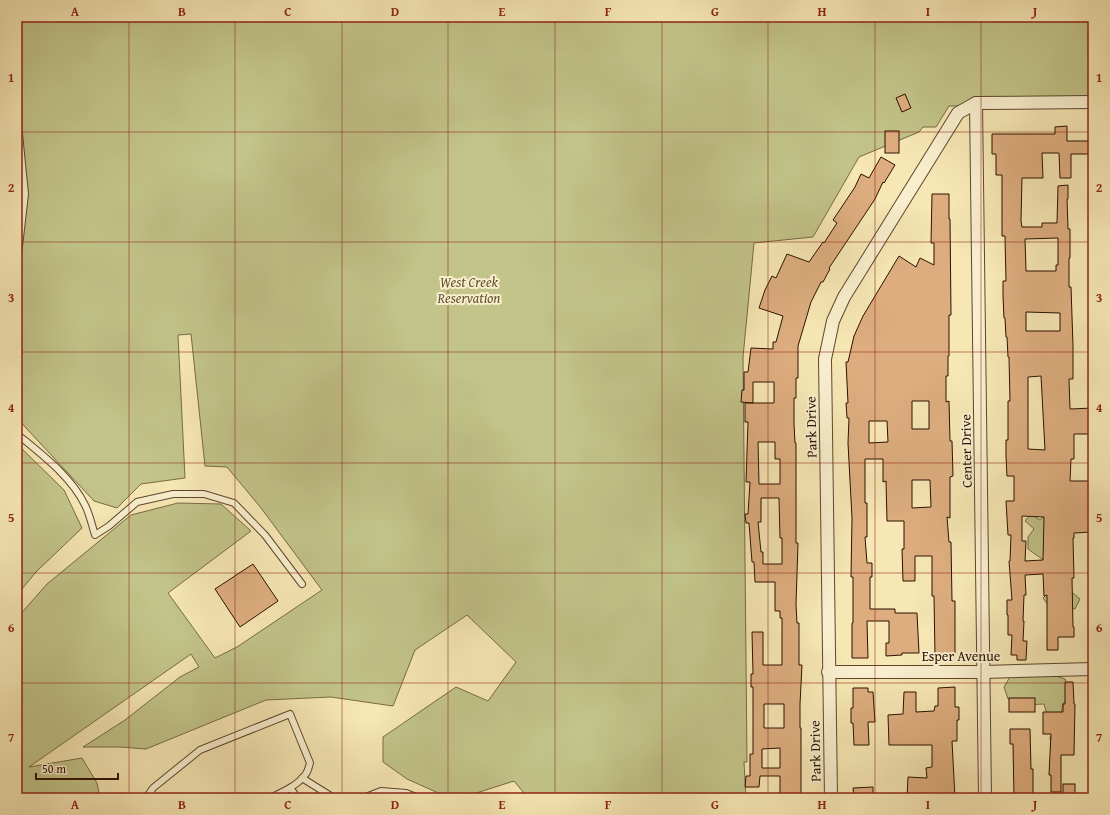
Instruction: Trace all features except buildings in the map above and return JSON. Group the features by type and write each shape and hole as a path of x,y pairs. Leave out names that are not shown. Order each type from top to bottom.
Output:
{"street":[{"path":"976,103 1093,102"},
{"name":"Center Drive","path":"976,103 985,798"},
{"name":"Park Drive","path":"830,798 825,359 833,321 844,297 958,113 976,103"},
{"name":"Esper Avenue","path":"828,672 984,672 1093,669"}],"lane":[{"path":"17,130 19,134 25,194 17,264"},
{"path":"17,434 45,457 70,483 86,506 95,535 110,526 137,502 173,494 204,494 234,503 265,535 302,584"},
{"path":"146,798 153,788 200,750 290,714 310,763 306,774 302,778 290,788 270,798"},
{"path":"302,778 334,798 340,798"},
{"path":"290,788 298,798"},
{"path":"363,798 381,792 406,793 419,798"}],"green space":[{"name":"West Creek Reservation","path":"17,17 1093,17 1093,105 949,106 936,127 923,127 919,132 859,157 813,237 754,243 743,357 747,762 744,762 746,798 528,798 514,781 470,795 445,796 407,779 383,762 383,737 456,687 488,701 516,662 467,615 415,650 393,706 331,697 266,700 146,749 121,747 83,747 125,720 180,677 199,667 191,654 29,767 82,758 97,783 100,798 17,798 17,618 47,584 131,515 178,503 221,504 251,531 168,593 215,658 237,647 322,590 261,508 227,467 205,466 191,334 178,335 185,478 141,484 117,508 94,501 17,417"},
{"path":"17,444 64,490 82,528 36,572 17,595"},
{"path":"1048,512 1064,596 1073,593 1080,599 1075,609 1049,606 1043,598 1055,586 1049,564 1028,549 1028,537 1034,529 1025,521 1031,514 1040,520"},
{"path":"1011,675 1053,675 1065,679 1070,693 1070,700 1063,703 1061,717 1063,724 1071,735 1070,742 1062,736 1061,745 1056,751 1051,745 1050,737 1057,732 1050,727 1054,720 1047,713 1044,704 1022,705 1008,699 1004,687"}]}
